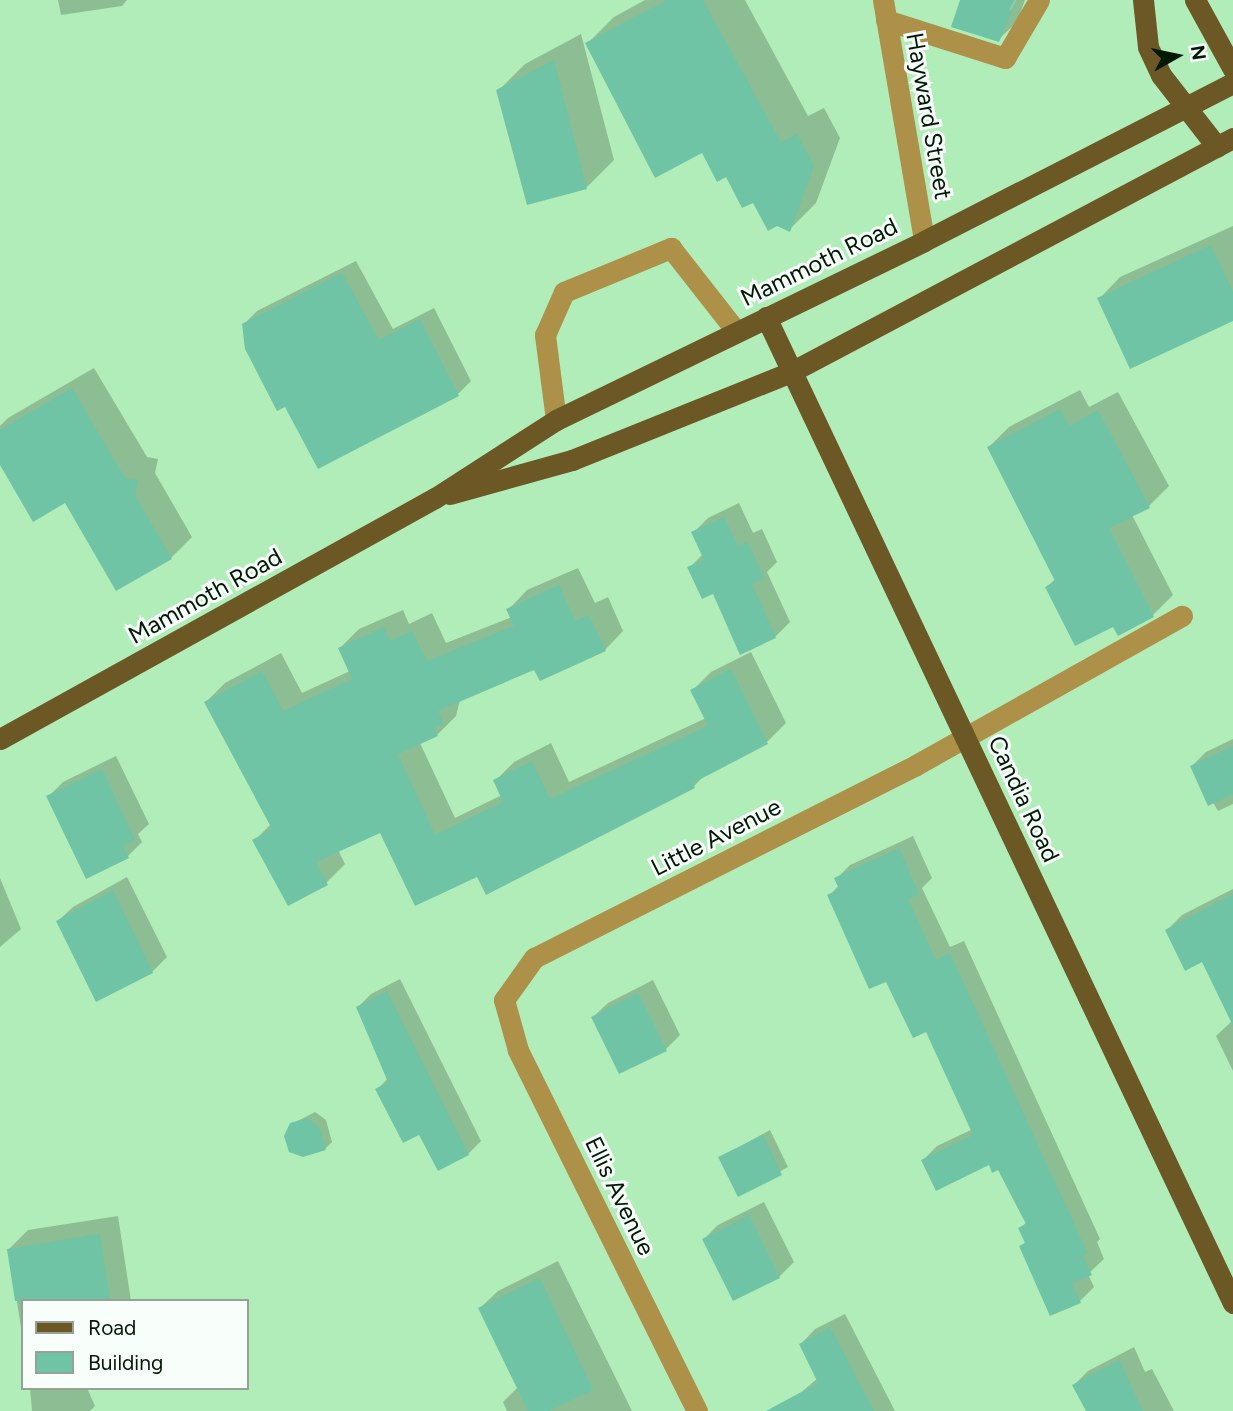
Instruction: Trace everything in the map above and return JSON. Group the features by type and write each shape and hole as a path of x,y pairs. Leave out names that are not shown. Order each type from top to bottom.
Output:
{"main road":[{"path":"1143,0 1148,47 1182,107 1228,147"},
{"path":"1195,0 1233,69"},
{"name":"Mammoth Road","path":"0,739 435,498 555,420 924,241 1233,83"},
{"name":"Mammoth Road","path":"435,498 572,460 791,372 1228,147"},
{"name":"Candia Road","path":"766,317 966,734 1233,1303"}],"street":[{"path":"884,10 1005,58 1031,2"},
{"name":"Hayward Street","path":"884,10 924,241"},
{"path":"555,420 545,335 564,292 671,248 736,331"},
{"name":"Little Avenue","path":"504,1000 534,958 916,765 966,734 1182,616"},
{"name":"Ellis Avenue","path":"504,1000 518,1050 696,1411"}],"building":[{"path":"667,0 703,0 781,142 797,134 814,166 790,232 777,226 768,231 753,203 742,208 726,177 717,182 702,153 655,178 585,43"},
{"path":"960,0 1017,0 999,42 951,27"},
{"path":"554,60 587,189 527,205 496,90"},
{"path":"1211,245 1233,292 1233,321 1130,369 1097,298"},
{"path":"342,273 379,340 420,319 459,396 318,469 285,407 277,411 245,349 242,324"},
{"path":"72,388 125,478 138,480 135,495 172,559 116,591 65,503 33,522 0,465 0,430"},
{"path":"1060,409 1069,426 1098,410 1150,508 1109,528 1154,617 1118,636 1113,627 1075,646 1045,587 1055,581 987,447"},
{"path":"724,517 738,546 748,542 764,578 752,584 776,638 740,655 713,594 702,599 687,567 704,560 691,532"},
{"path":"559,585 575,621 589,615 606,651 540,681 534,670 438,711 444,724 434,728 438,736 398,754 435,835 503,802 493,780 532,761 550,799 708,726 690,690 731,669 768,744 693,783 695,788 486,895 477,877 415,906 380,833 316,862 328,885 288,906 252,840 272,829 204,702 262,671 283,711 352,679 338,648 384,627 390,641 412,631 427,661 514,626 506,609"},
{"path":"1233,746 1233,794 1208,806 1190,766"},
{"path":"102,769 135,840 123,846 129,858 86,879 46,796"},
{"path":"899,848 919,894 908,899 936,960 950,953 1088,1254 1083,1256 1092,1275 1072,1283 1081,1303 1050,1316 1019,1246 1025,1243 1018,1228 1026,1224 998,1170 992,1173 989,1165 936,1191 921,1160 973,1135 926,1032 913,1038 886,982 869,989 827,895 839,889 834,878"},
{"path":"113,890 153,973 96,1002 56,921"},
{"path":"1233,894 1233,1026 1202,962 1185,971 1165,930"},
{"path":"387,991 469,1155 438,1171 419,1135 403,1143 375,1089 388,1082 356,1007"},
{"path":"638,993 667,1051 619,1074 591,1017"},
{"path":"307,1118 319,1127 326,1150 303,1157 289,1152 284,1136 290,1123"},
{"path":"763,1135 782,1175 738,1197 718,1157"},
{"path":"749,1215 780,1278 733,1301 702,1239"},
{"path":"100,1234 110,1299 15,1301 7,1249"},
{"path":"540,1278 593,1390 549,1411 528,1411 478,1308"},
{"path":"830,1327 874,1411 766,1411 818,1383 799,1344"},
{"path":"1119,1360 1143,1411 1086,1411 1072,1385"}]}
